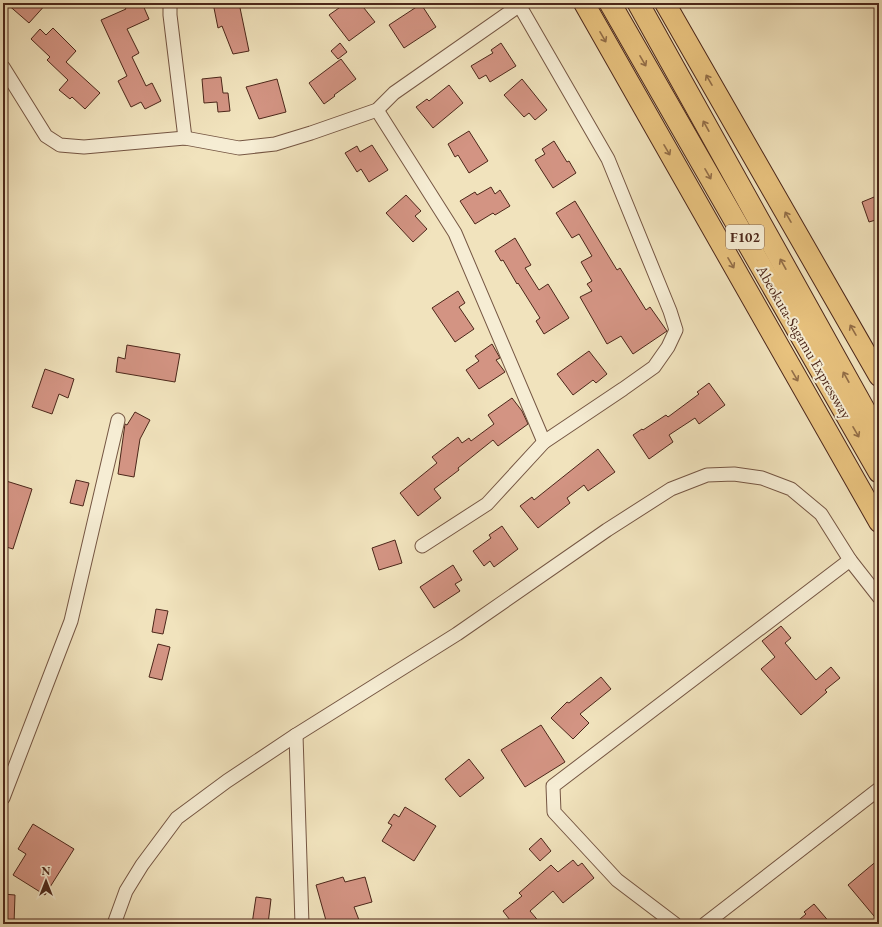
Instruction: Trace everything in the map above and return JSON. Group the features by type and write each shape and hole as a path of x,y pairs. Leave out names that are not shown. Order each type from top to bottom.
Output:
{"highway":[{"name":"Abeokuta-Sagamu Expressway","path":"610,3 879,472"},
{"name":"Abeokuta-Sagamu Expressway","path":"638,3 879,436"}],"main road":[{"path":"584,3 879,522"},
{"path":"665,3 879,376"}],"street":[{"path":"170,3 170,15 185,138"},
{"path":"3,67 46,136 60,145 84,147 185,138 239,148 275,144 312,133 376,110 394,93 519,4 608,159 670,311 676,330 668,347 654,367 544,442 487,504 422,546"},
{"path":"376,110 455,233 544,442"},
{"path":"3,798 71,621 118,420"},
{"path":"114,924 126,891 142,865 177,818 227,781 296,735 457,634 614,526 671,489 707,475 734,474 762,478 791,489 821,514 850,560 879,597"},
{"path":"675,924 617,880 554,812 553,786 850,560"},
{"path":"296,735 302,924"},
{"path":"705,924 879,789"}],"building":[{"path":"6,3 47,3 29,23"},
{"path":"131,3 142,3 149,19 127,29 139,53 132,57 146,86 152,83 161,101 145,109 141,102 131,107 118,81 127,76 101,20 126,9 124,6"},
{"path":"213,3 239,3 249,51 233,54 222,26 218,28"},
{"path":"346,3 360,3 375,22 349,41 329,15"},
{"path":"421,4 436,27 404,48 389,25"},
{"path":"53,28 76,51 66,62 100,93 85,109 72,97 70,99 59,90 68,80 47,60 50,57 31,39 40,29 46,35"},
{"path":"340,43 347,52 338,59 331,51"},
{"path":"501,43 516,66 490,82 486,75 479,79 471,66 493,53 491,50"},
{"path":"341,59 356,79 324,104 309,83"},
{"path":"221,77 223,93 228,93 230,111 218,112 217,102 204,103 202,79"},
{"path":"277,79 286,112 259,119 246,87"},
{"path":"522,79 547,110 535,120 529,113 524,117 504,95"},
{"path":"449,85 463,103 433,128 416,107 427,99 429,101"},
{"path":"469,131 488,161 469,173 458,155 455,157 448,144"},
{"path":"554,141 576,173 553,188 535,160 545,154 542,149"},
{"path":"372,145 388,170 369,182 361,169 357,172 345,153 357,146 360,152"},
{"path":"491,187 495,194 500,190 510,206 495,215 493,213 475,224 460,201 475,192 477,195"},
{"path":"406,195 421,211 415,216 427,229 413,242 386,213"},
{"path":"879,195 879,219 869,222 862,202"},
{"path":"575,201 617,270 620,268 646,310 650,307 667,331 633,354 621,336 607,344 580,297 592,291 587,284 592,281 581,262 592,256 579,234 572,238 556,213"},
{"path":"515,238 531,265 525,268 539,290 548,284 569,318 544,334 536,321 540,318 503,260 501,261 495,251"},
{"path":"458,291 465,303 459,307 474,329 455,342 432,308"},
{"path":"492,344 500,358 496,360 505,372 479,389 466,370 479,361 475,356"},
{"path":"127,345 180,354 175,382 116,372 118,357 125,359"},
{"path":"589,351 607,374 596,383 593,380 573,395 557,374"},
{"path":"45,369 74,379 68,398 59,394 52,414 32,407"},
{"path":"709,383 725,405 699,424 695,418 669,435 673,442 649,459 633,435 666,415 668,417 699,394 697,392"},
{"path":"512,398 522,411 528,424 498,446 493,440 458,468 459,470 434,489 441,498 418,516 400,493 437,463 432,457 458,437 462,443 469,438 471,441 494,424 488,415"},
{"path":"135,412 150,420 140,439 134,477 118,474 125,424 127,425"},
{"path":"598,449 615,472 588,491 584,485 567,498 570,503 538,528 520,506 532,497 534,500"},
{"path":"3,480 32,489 13,549 3,546"},
{"path":"76,480 89,483 83,506 70,503"},
{"path":"502,526 518,549 494,567 490,561 484,566 473,551 491,538 489,535"},
{"path":"395,540 402,563 379,570 372,548"},
{"path":"453,565 462,580 455,584 460,591 434,608 420,587"},
{"path":"156,609 168,611 163,634 152,632"},
{"path":"781,626 791,638 785,643 816,680 831,667 840,678 825,690 827,692 801,715 761,669 775,657 762,641"},
{"path":"158,644 170,647 162,680 149,677"},
{"path":"601,677 611,689 580,714 589,723 573,739 551,718 567,702 569,703"},
{"path":"541,725 565,762 525,787 501,750"},
{"path":"469,759 484,778 460,797 445,779"},
{"path":"405,807 436,826 414,861 382,841 392,825 388,823 394,814 399,817"},
{"path":"33,824 74,849 45,895 13,875 26,854 18,849"},
{"path":"541,838 551,851 540,861 529,849"},
{"path":"879,859 879,922 848,885"},
{"path":"573,860 578,866 582,863 594,878 563,903 553,891 530,911 541,924 513,924 503,911 522,896 519,893 551,865 558,872"},
{"path":"343,877 345,882 365,877 372,902 354,907 359,920 347,924 327,924 316,885"},
{"path":"3,894 15,895 14,924 3,924"},
{"path":"256,897 271,899 268,924 252,924"},
{"path":"814,904 831,924 794,924 806,914 804,912"}]}
